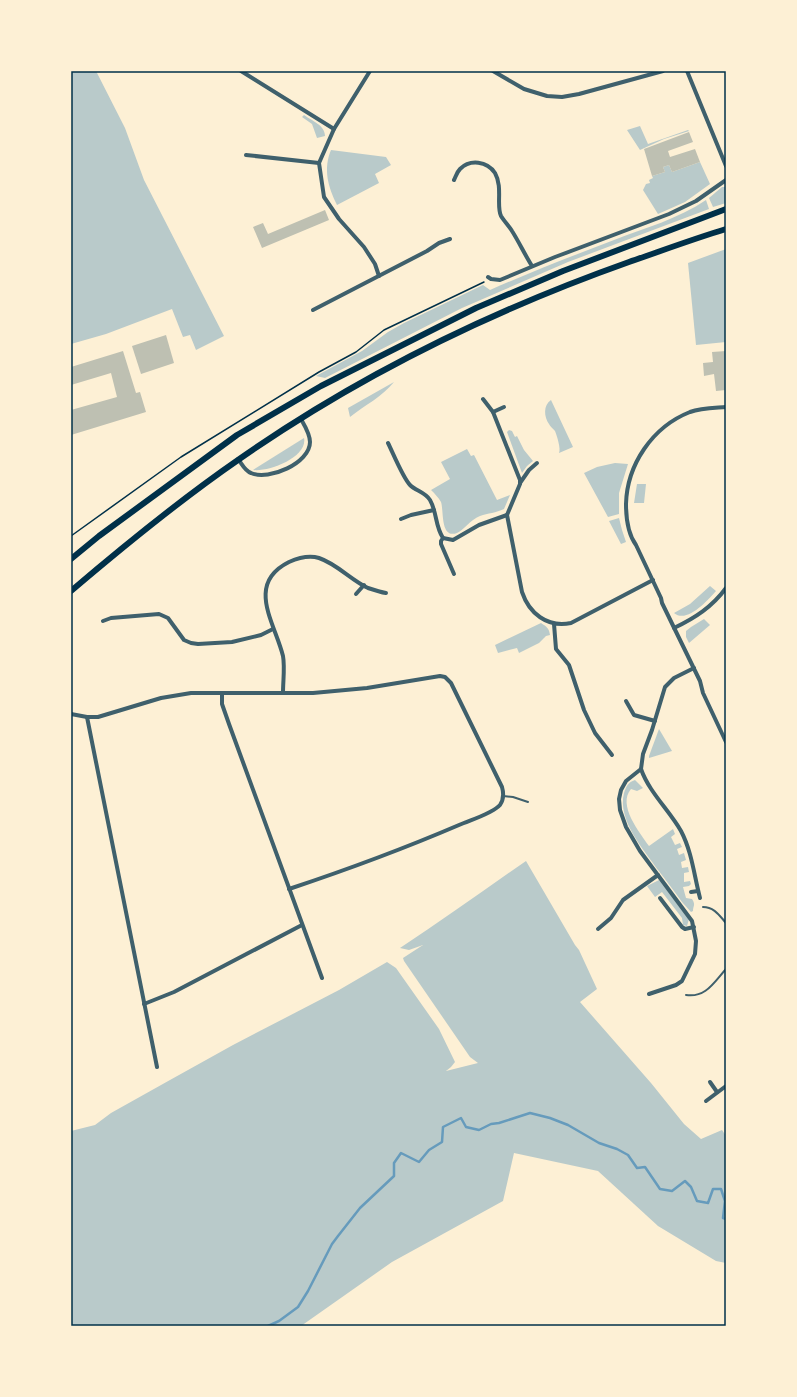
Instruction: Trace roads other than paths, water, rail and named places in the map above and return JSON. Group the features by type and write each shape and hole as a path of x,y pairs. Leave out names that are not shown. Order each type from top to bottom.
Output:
{"highway":[{"path":"71,559 99,536 237,435 321,386 476,308 564,271 726,209"},
{"path":"71,591 147,528 238,459 301,419 396,364 476,325 567,285 650,255 726,230"}],"street":[{"path":"241,71 334,129"},
{"path":"370,71 334,129 319,163 324,197 339,219 364,247 375,264 379,276"},
{"path":"493,71 524,89 547,96 562,97 579,94 663,71"},
{"path":"687,71 726,166"},
{"path":"246,155 319,163"},
{"path":"454,180 459,170 465,165 472,163 482,163 495,173 499,184 500,214 512,230 532,266"},
{"path":"489,278 500,280 532,266 674,212 696,202 726,180"},
{"path":"313,310 450,239"},
{"path":"483,399 493,412 517,470 520,484"},
{"path":"493,412 504,407"},
{"path":"726,407 700,409 690,412 673,421 653,437 640,454 632,471 627,490 626,511 632,540 636,545 653,580 726,741"},
{"path":"238,459 250,473 261,475 279,472 297,462 309,450 310,443 310,436 301,419"},
{"path":"388,443 408,483 428,497 434,510 438,529 443,538 441,544 454,574"},
{"path":"537,463 529,470 520,484 508,515 522,592 525,601 536,615 554,624 574,622 653,580"},
{"path":"401,519 434,510"},
{"path":"443,538 453,540 479,525 508,515"},
{"path":"283,692 283,659 266,604 266,588 271,577 276,572 287,563 307,557 319,558 332,564 364,585 386,593"},
{"path":"356,594 364,585"},
{"path":"674,628 688,622 713,604 726,588"},
{"path":"103,621 111,618 158,614 168,618 184,640 198,644 232,642 261,635 273,628"},
{"path":"554,624 556,649 569,665 584,710 595,733 612,755"},
{"path":"694,668 674,678 665,687 643,754 641,769 648,784 681,832 691,856 700,898"},
{"path":"71,714 87,717 110,714 161,698 181,694 283,692 313,693 367,688 440,676 445,677 451,682 502,788 503,796 499,805 492,810 409,846 289,889"},
{"path":"222,693 222,704 229,724 322,978"},
{"path":"626,701 634,715 655,721"},
{"path":"87,717 157,1067"},
{"path":"641,769 626,781 620,795 619,805 626,828 640,851 692,921 696,941 695,954 682,981 676,985 649,994"},
{"path":"598,929 611,918 623,900 658,874"},
{"path":"691,892 698,891"},
{"path":"660,898 682,927 685,929 694,927"},
{"path":"144,1004 174,992 302,924"},
{"path":"710,1082 717,1092"},
{"path":"706,1100 726,1086"}],"lane":[{"path":"503,796 528,802"},
{"path":"703,907 714,910 726,923"},
{"path":"686,994 697,995 704,992 726,969"}],"waterway":[{"path":"268,1326 279,1321 298,1307 308,1291 332,1244 360,1208 394,1176 394,1163 401,1153 419,1162 429,1150 442,1142 443,1127 461,1118 466,1127 479,1130 491,1124 499,1123 530,1113 550,1118 568,1125 599,1143 617,1149 628,1155 637,1168 645,1167 660,1189 672,1191 685,1181 691,1187 697,1201 708,1203 713,1189 721,1189 725,1201 723,1218 726,1219"}]}
